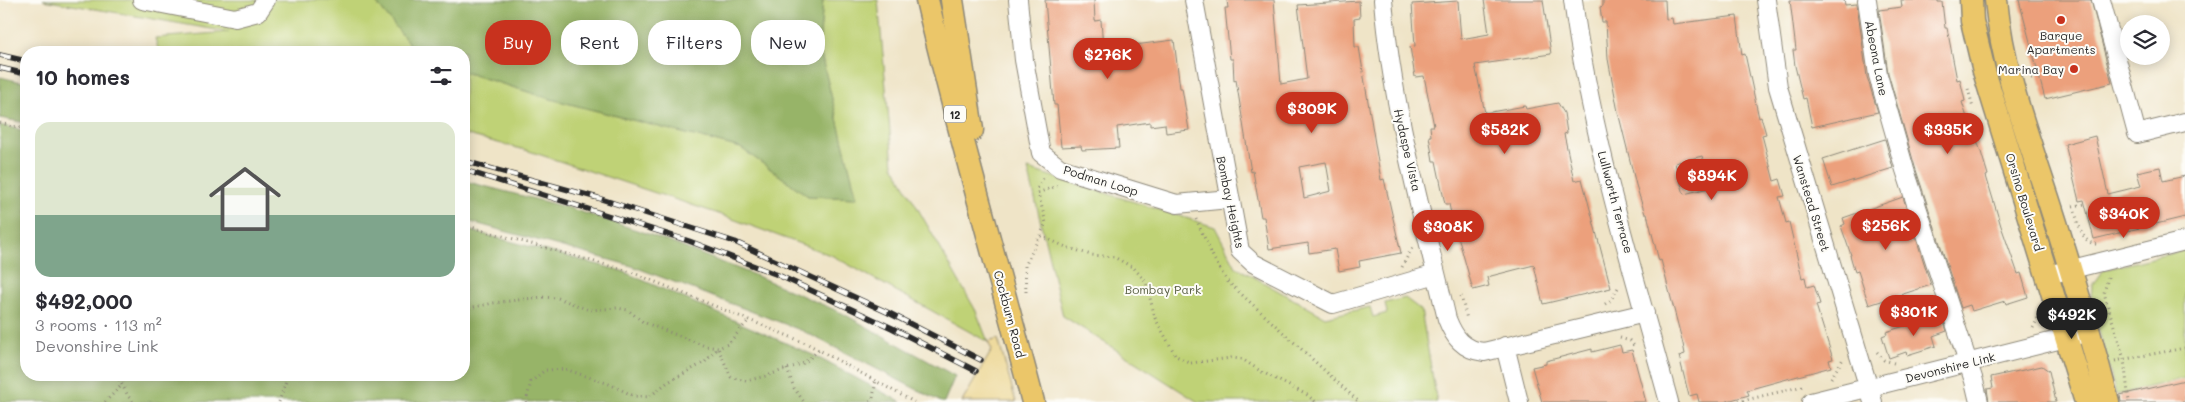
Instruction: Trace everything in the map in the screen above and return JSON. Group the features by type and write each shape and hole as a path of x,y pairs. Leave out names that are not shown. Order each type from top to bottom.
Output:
{"main road":[{"name":"Cockburn Road","path":"927,0 948,89 1033,402"},
{"name":"Cockburn Road","path":"952,0 987,227"},
{"name":"Orsino Boulevard","path":"1971,0 1972,21 1984,71 2086,402"},
{"name":"Orsino Boulevard","path":"1996,0 1998,26 2022,116 2072,269 2108,402"}],"street":[{"path":"142,0 235,18 258,12 266,0"},
{"name":"Podman Loop","path":"1018,0 1024,60 1041,153 1060,168 1177,204 1229,199"},
{"name":"Bombay Heights","path":"1194,0 1240,252 1253,264 1333,304 1436,274"},
{"name":"Hydaspe Vista","path":"1383,0 1387,44 1400,118 1436,274 1447,318 1454,335 1465,347 1473,351 1484,352 1645,313"},
{"name":"Lullworth Terrace","path":"1573,0 1591,109 1669,402"},
{"name":"Wanstead Street","path":"1766,0 1778,87 1871,394"},
{"name":"Abeona Lane","path":"1867,0 1878,75 1905,170 1979,402"},
{"path":"2101,0 2136,134 2185,122"},
{"path":"2048,275 2185,241"},
{"name":"Devonshire Link","path":"1811,402 1871,394 1968,363 2090,332"},
{"path":"1505,346 1519,402"}],"path":[{"path":"2029,71 2034,86"},
{"path":"2031,78 2040,77"},
{"path":"0,123 20,128"},
{"path":"1026,293 1025,266 1046,223 1037,189 1047,172"},
{"path":"2071,201 2087,240 2096,244 2101,243"},
{"path":"2073,206 2085,204"},
{"path":"1195,213 1197,222 1214,260 1227,281 1359,402"},
{"path":"470,227 631,272 819,350 914,402"},
{"path":"1041,236 1091,255 1114,257 1134,268 1146,282 1155,318 1176,356 1191,363 1231,358 1242,359 1262,372 1307,395 1316,402"},
{"path":"1393,270 1402,267 1411,253 1413,244"},
{"path":"2107,270 2108,275 2104,292 2124,359 2130,402"},
{"path":"1600,306 1611,300 1619,284"},
{"path":"1460,292 1470,328"},
{"path":"470,309 494,303 542,297 558,298 589,310 617,308 628,310 643,322 705,346 718,348"},
{"path":"526,402 531,382 545,370 565,369 608,384 634,396 649,396 668,382 705,362 718,348 728,344 749,320"},
{"path":"1616,337 1630,341 1637,350"},
{"path":"718,348 731,376 746,381 804,363 819,350"},
{"path":"2110,362 2185,348"},
{"path":"1830,379 1835,375 1843,359 1849,357"},
{"path":"787,369 794,388 804,402"},
{"path":"870,402 873,398 876,380"},
{"path":"120,381 133,402"},
{"path":"279,402 286,381"},
{"path":"1738,402 1812,384"},
{"path":"105,402 122,385"}],"green space":[{"path":"43,0 374,0 411,46 157,46 155,38 229,32"},
{"path":"374,0 823,0 821,20 751,20 751,65 824,65 857,198 808,196 741,148 551,99 470,74 470,46 411,46"},
{"path":"823,0 878,0 893,165 976,311 988,342 833,256 719,214 529,151 470,136 470,74 551,99 741,148 808,196 857,198 824,65 825,20 821,20"},
{"path":"0,77 20,82 20,122 0,118"},
{"path":"0,125 20,130 20,381 470,381 470,231 622,271 813,355 901,402 0,402"},
{"name":"Bombay Park","path":"1028,169 1215,227 1236,267 1325,317 1370,307 1373,317 1387,313 1385,303 1405,298 1421,310 1437,402 1198,402 1063,316"},
{"path":"470,183 566,207 646,233 757,276 842,313 955,376 944,402 941,402 803,331 632,266 470,222"},
{"path":"2185,250 2185,378 2116,395 2091,301 2092,285 2103,270"}],"sand":[{"path":"998,339 1016,402 962,402 992,350 988,342"}],"building":[{"path":"1045,0 1094,0 1095,21 1101,20 1103,49 1174,40 1180,88 1182,88 1189,130 1166,133 1165,124 1150,126 1150,122 1117,127 1119,148 1082,150 1081,146 1061,147 1057,105 1054,105"},
{"path":"1227,0 1274,0 1281,84 1307,79 1298,5 1359,1 1360,18 1354,19 1355,47 1359,47 1381,180 1384,179 1401,253 1359,261 1360,267 1339,271 1335,249 1309,253 1308,243 1269,249 1264,217 1261,217 1253,171 1251,172 1236,80 1234,81 1233,59 1230,59 1225,8 1228,8","holes":["1326,162 1331,191 1304,198 1299,167"]},
{"path":"1484,0 1543,0 1551,54 1475,65 1485,113 1525,106 1526,109 1558,103 1564,113 1567,133 1564,134 1574,181 1582,179 1611,288 1543,304 1534,265 1487,277 1489,286 1473,290 1457,233 1455,233 1449,204 1445,204 1436,161 1433,161 1429,136 1431,136 1430,126 1434,126 1424,76 1415,77 1410,47 1415,46 1412,4 1458,1 1461,39 1489,34"},
{"path":"1603,0 1665,0 1666,19 1672,18 1673,24 1737,16 1742,55 1745,54 1759,118 1761,117 1766,134 1762,135 1774,181 1780,179 1785,196 1779,197 1786,223 1789,222 1802,278 1805,277 1807,287 1814,285 1820,304 1816,305 1833,359 1829,360 1831,367 1747,390 1749,395 1724,402 1699,402 1697,394 1689,396 1679,356 1685,354 1683,344 1661,260 1659,261 1647,214 1645,214 1636,185 1618,112 1608,59 1606,22 1602,22 1600,7 1603,6","holes":["1702,156 1704,161 1706,160 1713,187 1684,194 1675,163"]},
{"path":"1790,0 1844,0 1845,5 1857,4 1867,77 1878,112 1812,127 1806,98 1803,99 1795,66 1793,50 1796,50"},
{"path":"1901,0 1938,0 1938,2 1942,2 1945,28 1947,28 1957,80 1960,79 1965,101 1962,102 1971,130 1973,129 1981,152 2001,226 2018,274 2021,273 2028,297 2006,304 2005,301 1972,311 1970,305 1961,308 1915,167 1888,73 1879,10 1902,7"},
{"path":"2019,0 2091,0 2112,83 2045,99"},
{"path":"2095,136 2108,194 2141,186 2137,172 2160,167 2163,181 2185,176 2185,217 2094,239 2084,200 2079,201 2065,144"},
{"path":"1885,139 1893,168 1832,187 1823,159"},
{"path":"1903,197 1931,285 1869,305 1858,271 1855,272 1841,226 1845,224 1843,218"},
{"path":"1941,314 1947,331 1933,336 1936,346 1907,355 1906,352 1889,358 1882,336 1887,334 1886,332"},
{"path":"1620,345 1622,352 1632,350 1646,402 1542,402 1532,367 1546,364 1546,361 1592,349 1592,352"},
{"path":"2042,366 2049,371 2056,402 1989,402 1987,389 1993,388 1991,377"},
{"path":"2185,380 2185,402 2121,402 2120,395"}],"railway":[{"path":"0,55 20,60"},
{"path":"0,68 20,73"},
{"path":"470,163 598,198 735,242 889,313 981,360"},
{"path":"470,172 689,241 778,275 892,328 976,371"}],"place":[{"name":"Barque Apartments","path":"2061,20"},
{"name":"Marina Bay","path":"2074,69"}]}
